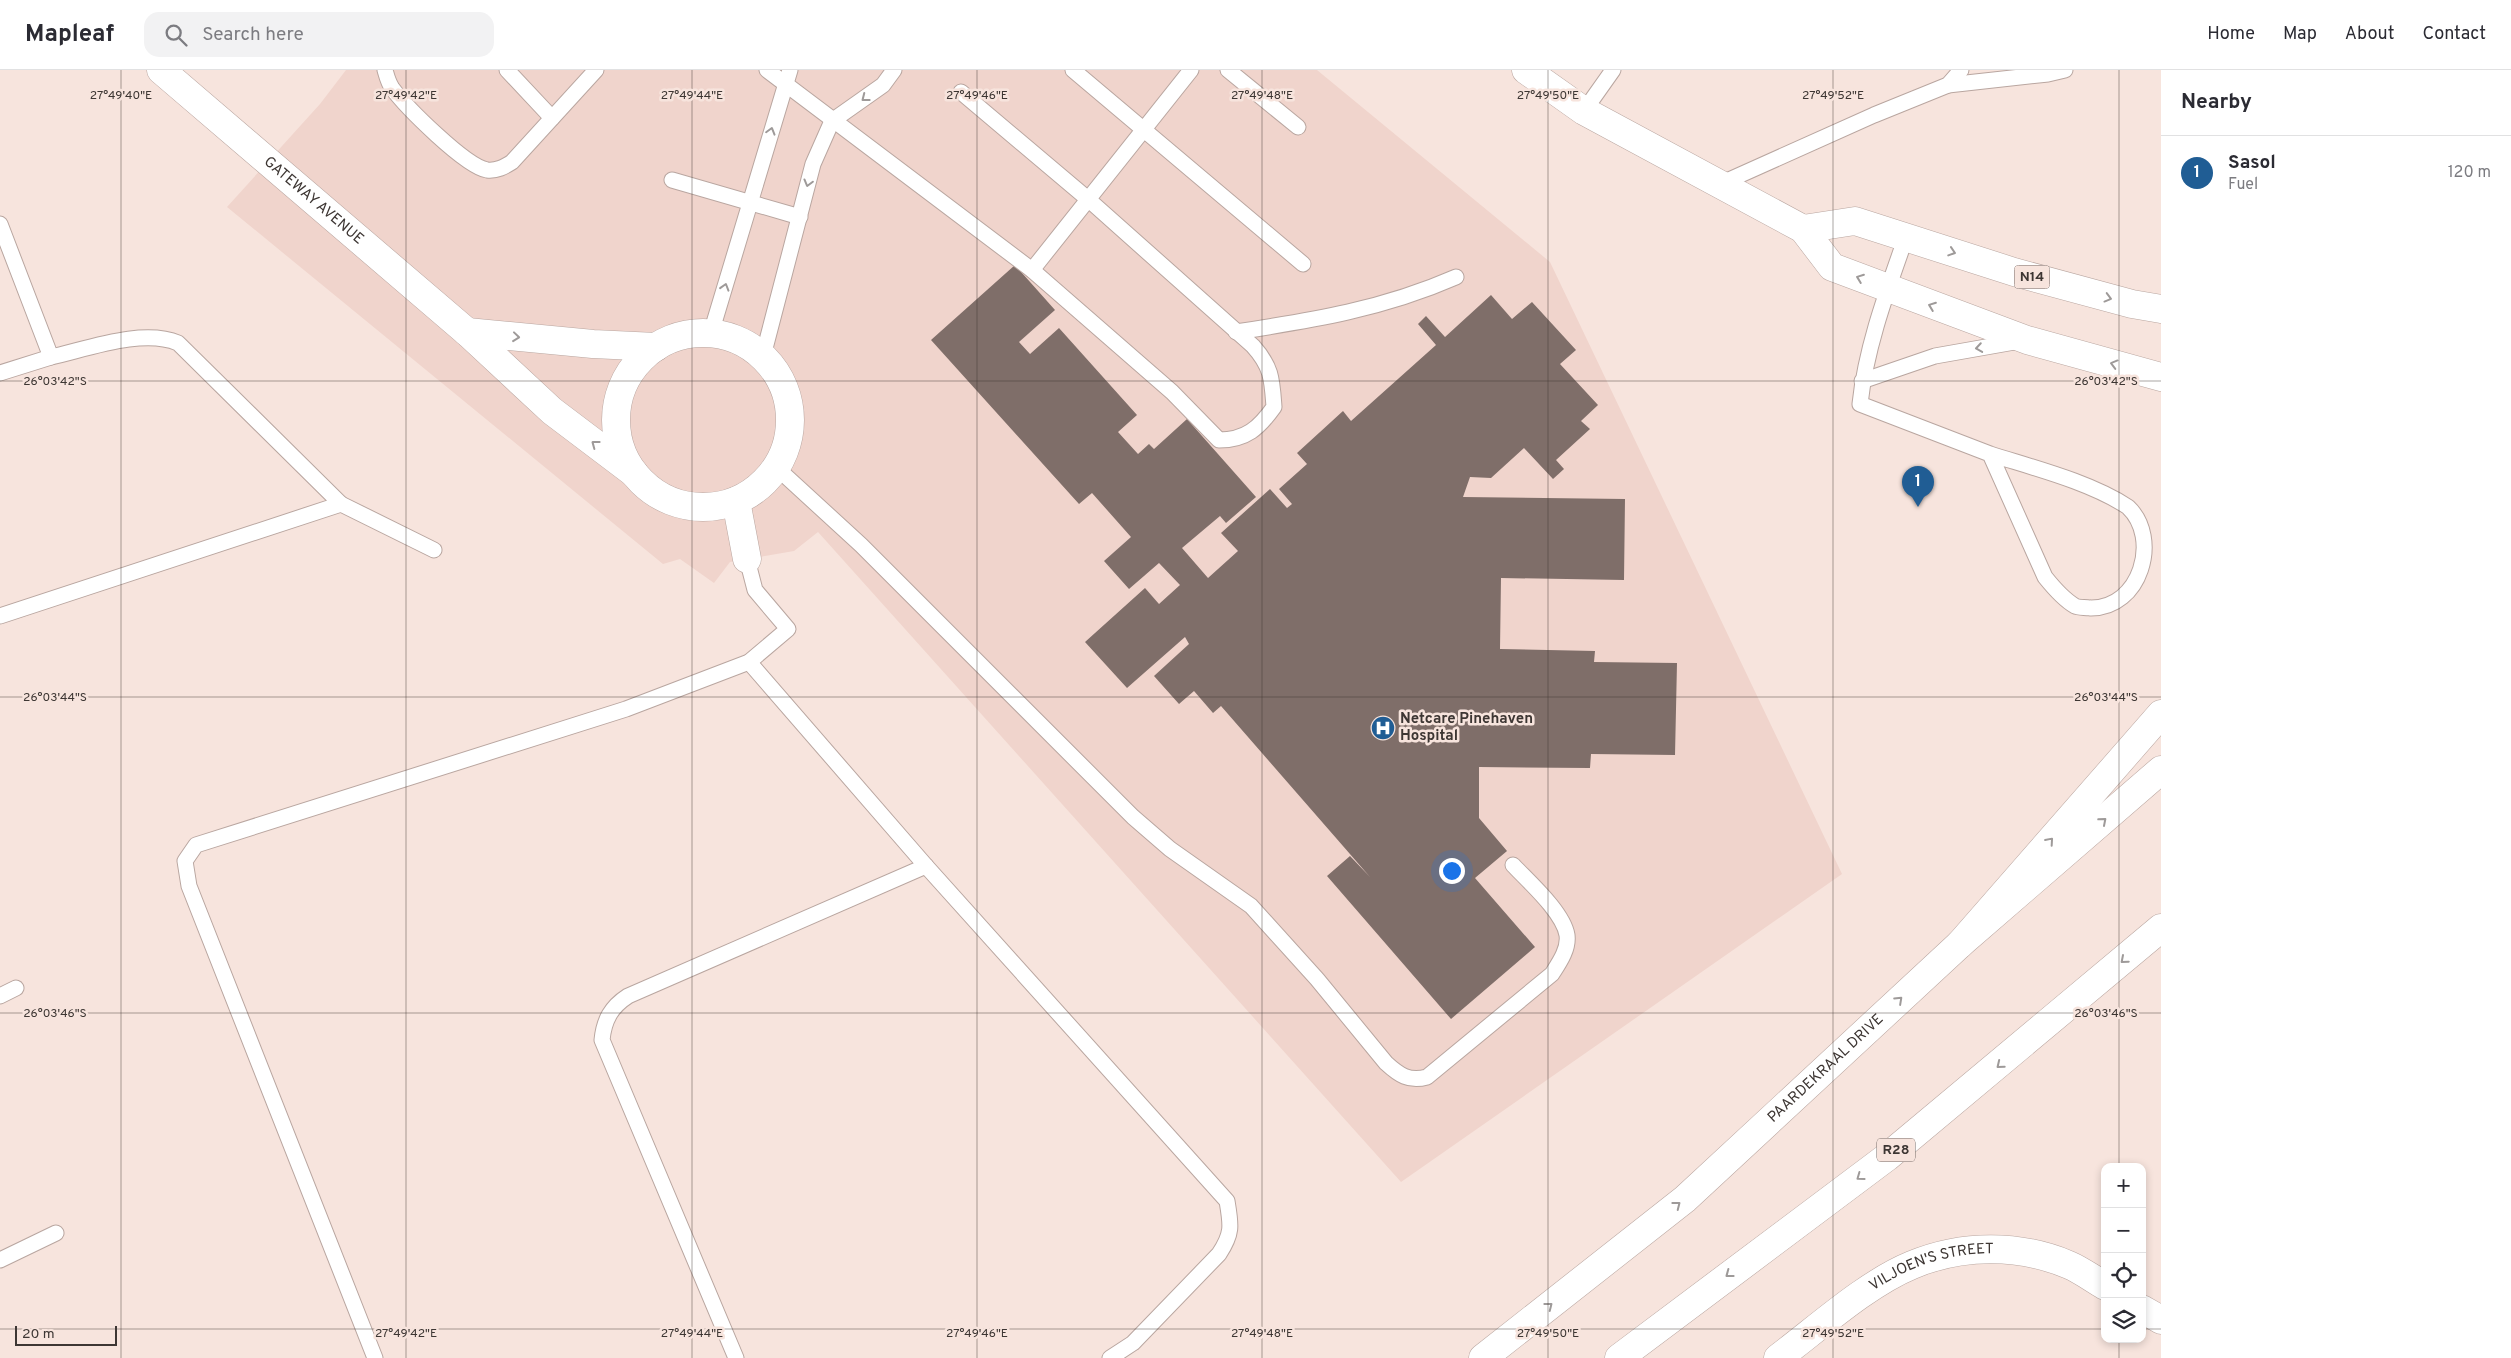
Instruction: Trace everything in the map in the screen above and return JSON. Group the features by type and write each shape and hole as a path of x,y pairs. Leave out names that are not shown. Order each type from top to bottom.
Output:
{"main road":[{"name":"GATEWAY AVENUE","path":"162,70 467,332 552,411 634,473"},
{"path":"1526,70 1584,110 1803,229 1832,267 2027,340 2161,377"},
{"name":"N14","path":"1803,229 1855,221 2014,272 2132,304 2161,309"},
{"path":"467,332 583,344 656,347"},
{"path":"711,334 738,340 763,356 778,375 788,397 791,422 787,446 777,468 759,488 736,501 710,508 681,505 655,493 634,473 620,448 616,420 620,392 634,366 656,347 682,336 711,334"},
{"path":"736,501 747,559"},
{"path":"1960,944 2161,714"},
{"name":"PAARDEKRAAL DRIVE","path":"1484,1358 1685,1199 1960,944 2161,770"},
{"name":"R28","path":"1619,1358 1887,1157 2161,928"},
{"name":"VILJOEN'S STREET","path":"1778,1358 1873,1287 1912,1265 1965,1250 2018,1250 2069,1265 2101,1284"},
{"path":"2146,1311 2161,1320"}],"lane":[{"path":"385,70 393,89 437,134 469,162 487,170 500,170 512,162 596,70"},
{"path":"507,70 552,118"},
{"path":"767,70 784,85 1032,270 1172,392 1219,440 1230,440 1249,435 1262,424 1274,407 1272,377 1266,360 1089,200 961,92"},
{"path":"711,334 790,70"},
{"path":"763,356 813,164 832,121 883,85 894,70"},
{"path":"1073,70 1302,264"},
{"path":"1032,270 1191,70"},
{"path":"1228,70 1298,127"},
{"path":"1584,110 1613,70"},
{"path":"1948,85 1960,70"},
{"path":"1720,184 1874,115 1948,85 2048,74 2065,70"},
{"path":"672,180 800,217"},
{"path":"0,224 51,357"},
{"path":"1906,237 1888,288 1862,381 1860,404 1990,454 2075,481 2129,507 2144,522 2153,547 2143,578 2129,593 2113,602 2094,608 2076,607 2057,591 2045,577 1990,454"},
{"path":"1236,332 1331,318 1420,293 1456,277"},
{"path":"0,373 51,357 141,338 166,338 187,348 341,504 434,550"},
{"path":"1862,381 1936,356 2027,340"},
{"path":"777,468 861,544 1133,817 1170,849 1251,906 1278,934 1397,1074 1410,1079 1427,1077 1552,974 1564,955 1567,936 1561,918 1513,865"},
{"path":"0,616 341,504"},
{"path":"375,1358 189,886 185,861 196,845 626,709 749,662 788,629 755,590 747,559"},
{"path":"749,662 926,866 1227,1202 1231,1227 1228,1240 1219,1254 1133,1342 1110,1358"},
{"path":"736,1358 602,1040 604,1024 610,1012 628,996 926,866"},
{"path":"0,996 16,988"},
{"path":"0,1260 56,1233"}],"shaded area":[{"name":"Netcare Pinehaven Hospital","path":"346,70 1317,70 1550,262 1842,874 1401,1182 818,532 794,551 730,562 714,583 680,559 663,564 227,207 320,104"}],"building":[{"path":"1015,265 1055,310 1019,342 1030,354 1059,328 1137,415 1118,432 1138,454 1149,444 1154,449 1187,419 1256,497 1226,523 1220,516 1182,548 1208,578 1238,551 1221,533 1270,489 1287,508 1292,504 1279,489 1307,464 1297,453 1343,411 1351,421 1436,345 1418,324 1426,316 1445,337 1491,295 1512,319 1532,302 1576,350 1560,364 1598,405 1581,421 1590,429 1556,460 1564,469 1553,479 1524,448 1491,478 1470,477 1463,497 1625,499 1624,580 1501,578 1500,649 1595,651 1594,662 1677,663 1675,755 1591,754 1590,768 1479,767 1479,818 1507,851 1475,878 1535,947 1451,1019 1327,876 1350,856 1370,877 1221,706 1213,713 1194,691 1179,704 1154,676 1189,644 1185,637 1127,688 1085,642 1145,588 1159,604 1180,585 1159,563 1129,589 1104,561 1131,537 1092,493 1079,504 931,340"}],"place":[{"name":"Sasol","path":"1918,507"},
{"name":"Netcare Pinehaven Hospital","path":"1383,728"}]}
